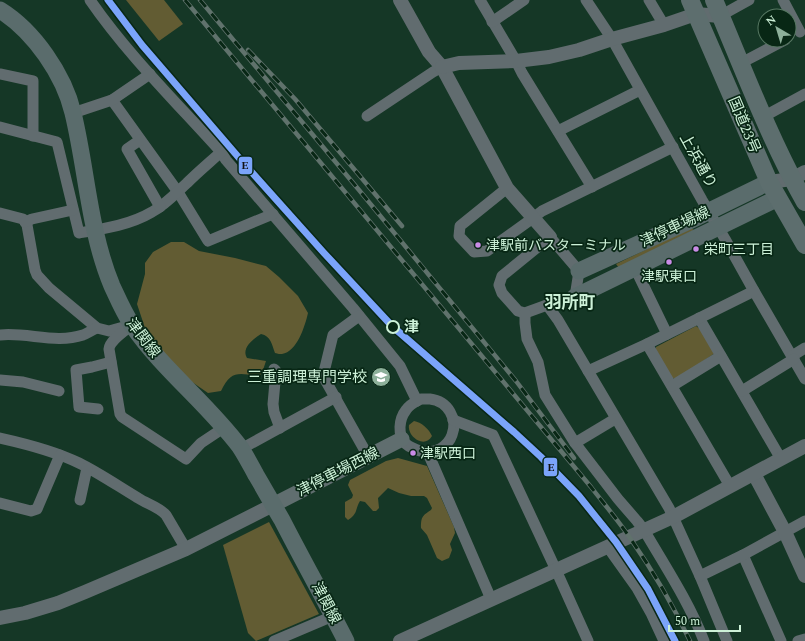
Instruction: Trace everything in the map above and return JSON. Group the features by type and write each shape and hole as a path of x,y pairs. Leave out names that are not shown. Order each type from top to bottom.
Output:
{"highway":[{"name":"国道23号","path":"693,7 768,182 805,245"},
{"name":"国道23号","path":"717,8 763,117 798,175 805,202"}],"main road":[{"name":"津関線","path":"0,9 28,33 41,49 51,62 65,90 73,113 94,230 104,265 125,314 154,353 224,427 241,449 273,505 346,641"},
{"name":"津停車場線","path":"579,271 768,182"},
{"name":"津停車場線","path":"575,296 778,198"},
{"name":"津停車場西線","path":"273,505 402,439"}],"street":[{"path":"0,9 4,0"},
{"path":"90,0 116,35 221,152 226,160 400,366 417,401"},
{"path":"400,0 429,52 442,67 507,188 550,237 579,271 575,296 525,314 518,311 502,293 500,285 502,276 550,237"},
{"path":"480,0 522,73 592,187"},
{"path":"492,22 524,0"},
{"name":"上浜通り","path":"586,0 612,39 805,379"},
{"path":"649,0 664,25"},
{"path":"367,116 442,67 459,63 516,62 549,57 579,50 612,39 664,25 693,7 717,8 749,0"},
{"path":"741,63 772,48"},
{"path":"0,74 33,81 33,136"},
{"path":"73,113 112,100 150,74"},
{"path":"558,130 640,90"},
{"path":"763,117 805,94"},
{"path":"112,100 178,192 208,241 273,214"},
{"path":"0,127 57,142 78,233 108,228 152,212 178,192 221,152"},
{"path":"140,140 127,149 160,207"},
{"path":"507,188 460,226 459,236 474,252 487,251 542,211 673,147"},
{"path":"768,182 798,175"},
{"path":"778,198 798,175"},
{"path":"25,222 32,219 73,210"},
{"path":"0,213 23,219 27,225 34,270 49,288 97,328 109,331 132,325"},
{"path":"635,268 667,334"},
{"path":"588,371 647,344 754,291"},
{"path":"547,305 558,320 673,517 727,641"},
{"path":"525,314 527,339 538,362 545,395 575,443 644,530 688,606 704,641"},
{"path":"359,316 333,335 324,376 368,456"},
{"path":"699,318 781,459"},
{"path":"132,325 117,337 110,346 111,362 120,414 122,417 186,459 201,443 224,427"},
{"path":"0,335 11,334 50,338 67,338 83,335 97,328"},
{"path":"647,344 730,486"},
{"path":"742,391 805,348"},
{"path":"672,386 721,356"},
{"path":"98,409 79,407 76,370 111,362"},
{"path":"274,369 276,371 273,404 274,412 280,428"},
{"path":"0,380 23,382 59,391"},
{"path":"241,449 336,398"},
{"path":"430,399 438,401 448,409 454,420 454,429 451,438 438,450 428,453 420,452 412,448 402,439 400,432 402,416 406,409 417,401 430,399"},
{"path":"575,443 615,419"},
{"path":"454,420 493,435 588,641"},
{"path":"0,438 60,455 79,463 144,502 158,508 170,521 186,549"},
{"path":"400,641 673,517 805,446"},
{"path":"428,453 491,599"},
{"path":"0,503 31,511 37,508 60,455"},
{"path":"80,500 87,468"},
{"path":"754,474 785,532 805,576"},
{"path":"0,618 25,613 58,603 186,549 273,505"},
{"path":"700,576 743,555 805,521"},
{"path":"607,546 637,588 664,641"},
{"path":"743,555 781,641"},
{"path":"274,641 333,616"},
{"path":"798,641 805,639"}],"shaded area":[{"path":"126,0 164,0 183,24 159,41"},
{"path":"691,228 694,230 619,268 616,264"},
{"path":"171,242 184,242 199,251 266,266 279,277 298,296 308,313 300,338 292,349 282,354 275,353 269,339 261,334 249,344 246,354 247,358 266,361 262,373 259,376 236,374 228,379 221,391 208,393 179,373 145,328 137,304 145,274 145,263 153,252"},
{"path":"696,326 700,329 715,353 677,379 672,378 656,350 656,347"},
{"path":"414,421 422,424 429,431 432,436 429,440 417,440 411,434 409,425"},
{"path":"398,458 427,466 454,527 455,533 450,544 452,550 449,558 442,561 437,558 427,535 421,528 421,521 423,517 432,508 427,498 424,496 411,496 388,488 378,498 379,508 376,511 373,511 365,502 360,501 353,516 348,520 345,517 345,502 352,498 353,495 348,485 350,480 386,461"},
{"path":"269,522 319,614 256,641 248,633 223,545"}],"railway":[{"path":"185,0 611,512 655,576 670,601 690,641"},
{"path":"200,0 516,381 574,458"},
{"path":"248,50 295,99 402,226"}],"transit line":[{"name":"E","path":"108,0 142,45 240,159 392,326 514,432 579,496 616,542 648,589 675,641"}],"place":[{"name":"津駅前バスターミナル","path":"478,245"},
{"name":"栄町三丁目","path":"696,249"},
{"name":"津駅東口","path":"669,262"},
{"name":"津","path":"393,327"},
{"name":"三重調理専門学校","path":"381,377"},
{"name":"津駅西口","path":"413,453"}],"district":[{"name":"羽所町","path":"570,303"}]}
